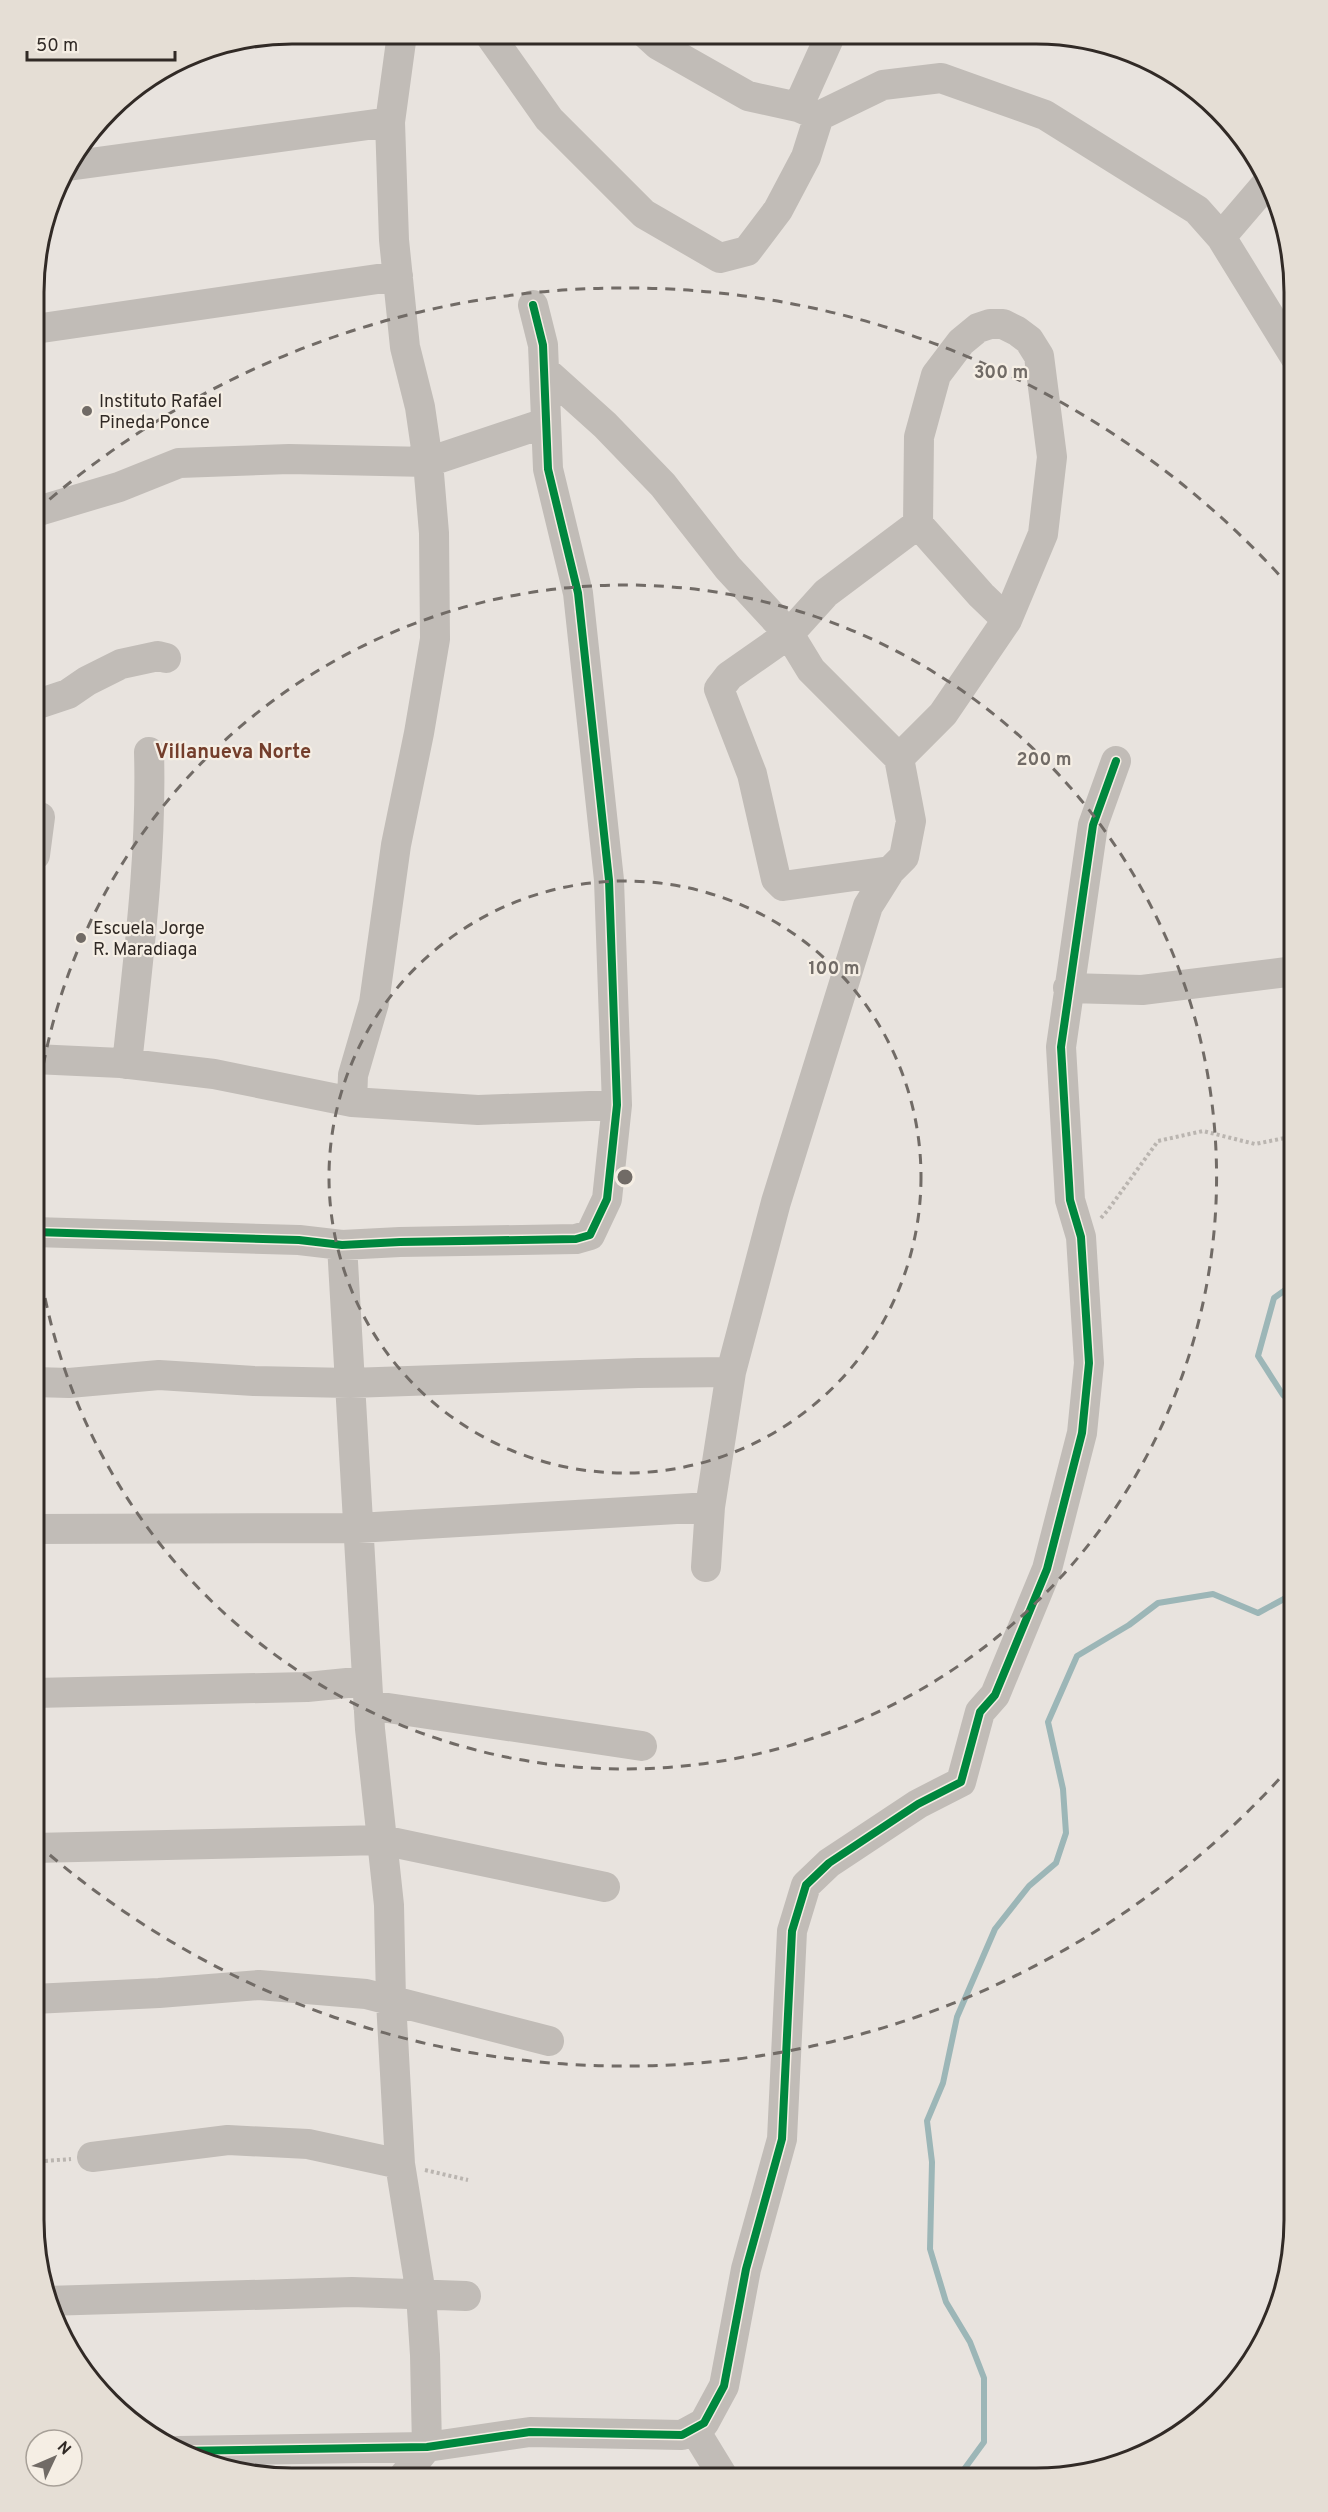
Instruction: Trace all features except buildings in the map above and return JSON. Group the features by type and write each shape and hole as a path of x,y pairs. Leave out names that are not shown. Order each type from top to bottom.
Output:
{"street":[{"path":"352,1102 353,1075 374,1003 386,932 396,845 435,639 434,533 428,462 420,407 405,347 394,240 390,122 401,44"},
{"path":"496,44 549,118 644,214 720,258 747,251 778,210 806,157 808,111 828,44"},
{"path":"657,44 748,96 808,111 883,85 941,78 1045,115 1197,210 1221,237 1284,339"},
{"path":"79,164 390,122"},
{"path":"1221,237 1262,189"},
{"path":"44,328 398,276"},
{"path":"44,1232 299,1240 342,1245 576,1239 590,1235 607,1199 617,1105 609,880 578,593 549,469 543,345 533,305"},
{"path":"898,758 943,714 1007,620 1043,534 1052,457 1039,356 1029,340 1017,331 1002,324 990,324 978,328 961,342 936,375 919,437 918,524 1007,620"},
{"path":"545,371 605,425 663,484 728,568 789,634 811,670 898,758 911,821 904,857 890,871 868,906 776,1202 731,1372 710,1507 706,1567"},
{"path":"44,509 119,487 179,463 289,459 428,462 545,423"},
{"path":"890,871 783,885 773,872 752,774 719,689 729,676 789,634 826,593 918,524"},
{"path":"44,694 68,694 87,681 121,664 158,656 165,658"},
{"path":"127,1064 147,871 149,752"},
{"path":"199,2451 427,2447 530,2432 682,2435 704,2423 724,2386 746,2269 782,2139 792,1931 806,1885 839,1856 918,1804 961,1782 980,1712 995,1695 1047,1569 1082,1433 1089,1363 1081,1237 1070,1200 1061,1047 1093,825 1116,760"},
{"path":"1068,988 1142,990 1284,972"},
{"path":"44,1060 127,1064 214,1074 352,1102 478,1110 617,1105"},
{"path":"342,1245 368,1693 389,1905 391,2001 400,2164 421,2294 427,2447 410,2468"},
{"path":"44,1382 69,1383 159,1375 254,1382 350,1383 638,1372 731,1372"},
{"path":"44,1529 358,1528 710,1507"},
{"path":"44,1693 307,1687 368,1693 642,1746"},
{"path":"44,1848 382,1840 605,1887"},
{"path":"44,1998 259,1985 366,1994 549,2041"},
{"path":"92,2157 228,2140 308,2144 400,2164"},
{"path":"57,2301 341,2292 466,2296"},
{"path":"694,2428 718,2468"}],"path":[{"path":"1081,1237 1108,1210 1158,1141 1203,1131 1255,1144 1284,1138"},
{"path":"44,2161 92,2157"},
{"path":"400,2164 468,2180"}],"waterway":[{"path":"1284,1291 1274,1298 1258,1356 1284,1396"},
{"path":"965,2468 984,2442 984,2378 970,2342 946,2302 930,2249 932,2162 927,2121 943,2083 957,2017 995,1929 1029,1886 1056,1863 1066,1833 1063,1789 1048,1722 1077,1656 1129,1625 1158,1603 1213,1594 1258,1613 1284,1599"}],"cycle path":[{"path":"44,1232 299,1240 342,1245 576,1239 590,1235 607,1199 617,1105 609,880 578,593 548,469 543,345 533,305"},
{"path":"199,2451 427,2447 530,2432 682,2435 704,2423 724,2386 746,2269 782,2139 792,1931 806,1885 829,1863 918,1804 961,1782 980,1712 995,1695 1047,1569 1082,1433 1089,1363 1081,1237 1070,1200 1061,1047 1093,825 1116,761"}],"place":[{"name":"Instituto Rafael Pineda Ponce","path":"87,411"},
{"name":"Escuela Jorge R. Maradiaga","path":"81,938"}],"district":[{"name":"Villanueva Norte","path":"233,751"}]}
